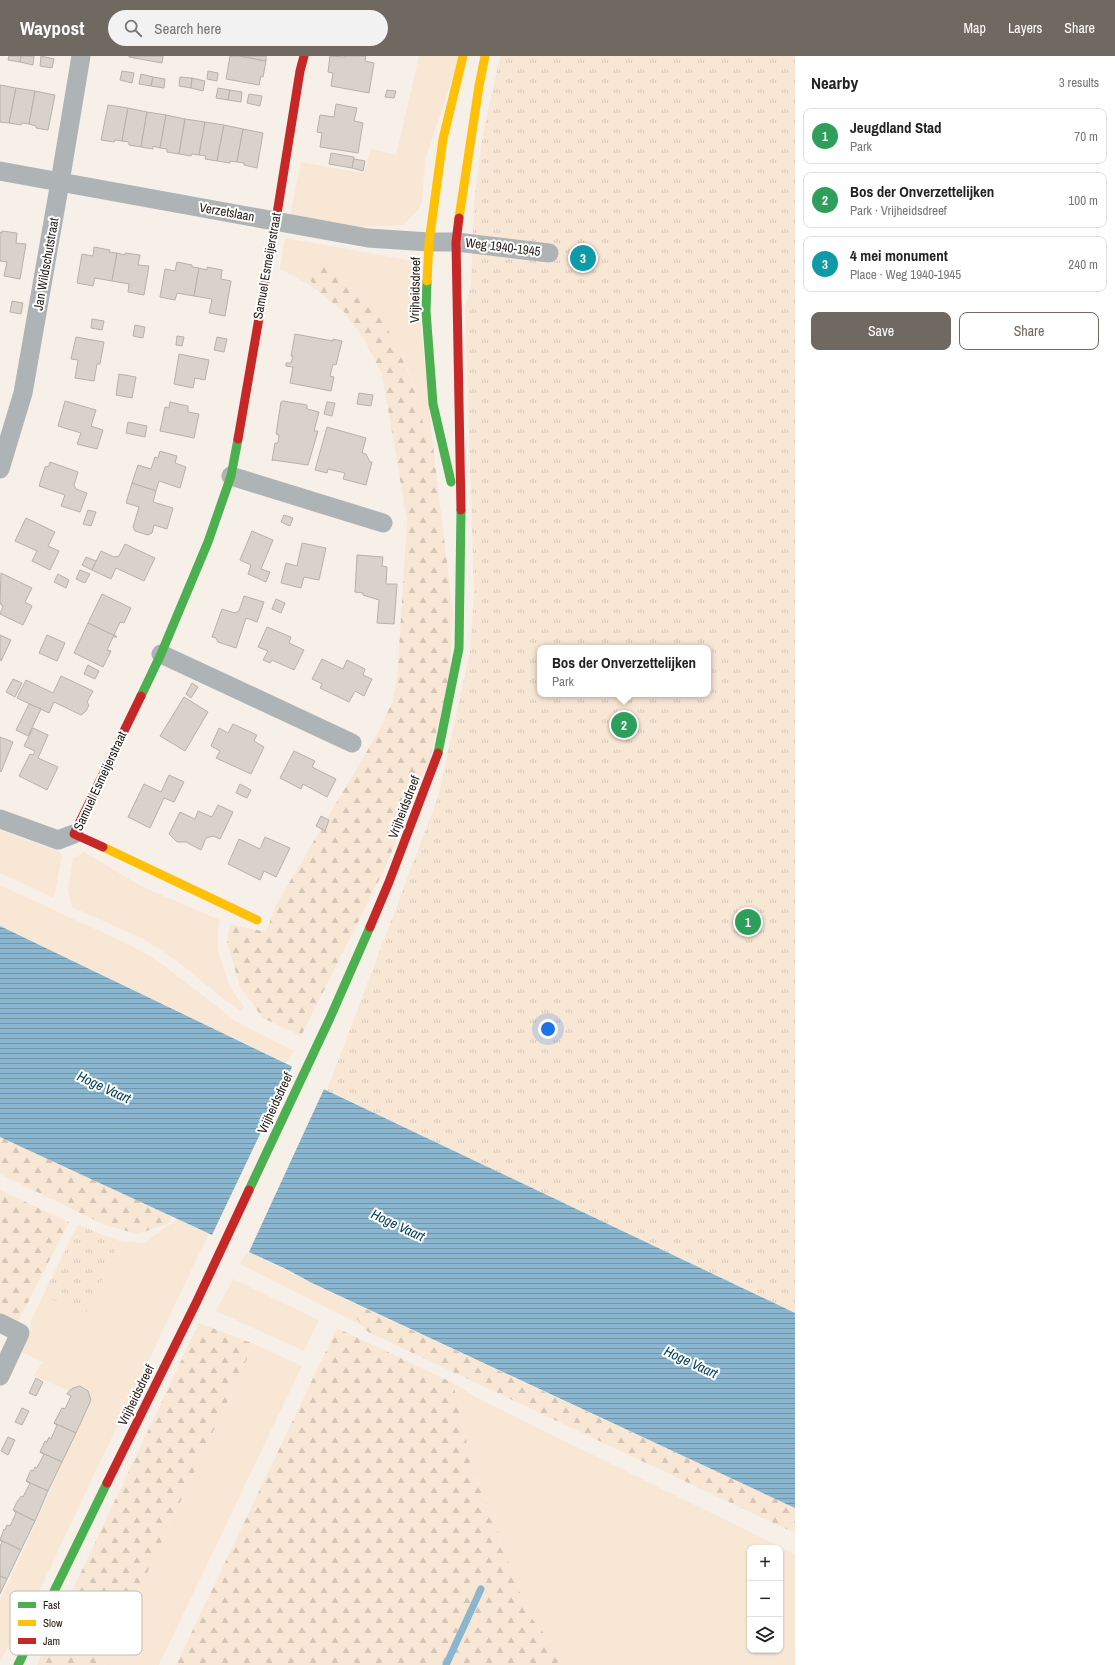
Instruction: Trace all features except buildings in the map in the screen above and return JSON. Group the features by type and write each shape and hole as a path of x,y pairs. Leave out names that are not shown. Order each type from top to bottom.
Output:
{"main road":[{"name":"Samuel Esmeijerstraat","path":"257,920 74,834 161,654 208,542 230,476 276,220 300,71 304,56"},
{"name":"Vrijheidsdreef","path":"460,524 433,404 426,311 429,242 444,139 463,56"},
{"name":"Vrijheidsdreef","path":"54,1591 197,1301 330,1018 389,882 440,749 459,648 460,524 456,242 479,86 485,56"},
{"name":"Vrijheidsdreef","path":"18,1665 23,1655"}],"street":[{"name":"Jan Wildschutstraat","path":"0,469 23,393 81,56"},
{"name":"Verzetslaan","path":"0,171 276,220 368,238 429,242 456,242"},
{"name":"Weg 1940-1945","path":"456,242 550,253"},
{"path":"230,476 383,523"},
{"path":"161,654 352,743"},
{"path":"0,819 58,840 74,834"},
{"path":"0,1323 20,1333 0,1376"}],"green space":[{"path":"419,56 460,56 425,161 422,205 404,225 361,227 290,215 301,162 364,173 370,149 396,155"},
{"path":"500,56 795,56 795,1313 327,1090 438,797 470,652 474,593 465,308 471,284 474,202 483,133"},
{"path":"285,238 414,261 433,445 427,438 417,395 403,357 310,275 313,287 280,269"},
{"path":"329,265 358,288 377,312 393,338 411,380 418,400 424,427 433,445 453,614 450,673 430,759 385,868 301,1036 263,1018 240,987 227,942 230,924 266,932 276,905 380,729 392,702 397,679 407,520 382,374 364,339 344,312 313,287 309,275 315,266"},
{"path":"0,830 60,852 62,856 54,898 0,873"},
{"path":"84,852 143,887 220,920 218,929 218,951 229,985 244,1007 241,1011 226,1001 177,961 143,939 72,907 68,890 73,859"},
{"path":"0,885 134,947 158,961 237,1022 294,1051 286,1063 0,926"},
{"path":"0,1135 171,1216 169,1223 138,1234 107,1226 0,1174"},
{"path":"0,1190 69,1222 17,1324 0,1316"},
{"path":"177,1219 209,1233 39,1591 10,1591 10,1644 0,1662 0,1601 88,1408 90,1396 81,1387 69,1391 34,1376 42,1362 21,1352 30,1334 31,1320 78,1225 118,1241 144,1243"},
{"path":"78,1225 120,1241 85,1315 43,1295"},
{"path":"247,1251 340,1297 363,1326 240,1264"},
{"path":"233,1279 319,1320 304,1351 216,1311"},
{"path":"340,1297 795,1508 795,1533 368,1332"},
{"path":"199,1323 254,1344 139,1591 72,1591"},
{"path":"337,1328 453,1383 471,1461 528,1614 570,1665 176,1665"},
{"path":"254,1344 302,1366 159,1665 104,1665 109,1655 142,1655 142,1591 139,1591"},
{"path":"453,1383 481,1400 777,1545 747,1545 747,1653 783,1653 783,1548 795,1554 795,1665 570,1665 528,1614 471,1461"},
{"path":"42,1655 109,1655 104,1665 37,1665"}],"water":[{"name":"Hoge Vaart","path":"0,926 291,1066 311,1083 795,1313 795,1508 312,1283 288,1270 0,1137"}],"pier":[{"path":"293,1065 313,1081 325,1087 248,1254 211,1237"}],"waterway":[{"path":"446,1665 481,1589"}],"traffic: fast":[{"path":"427,281 426,311 433,404 451,482"},
{"path":"141,696 161,654 208,542 231,476 238,439"},
{"path":"438,753 459,648 461,510"},
{"path":"249,1190 330,1018 370,927"},
{"path":"54,1591 107,1483"},
{"path":"18,1665 23,1655"}],"traffic: slow":[{"path":"427,281 429,242 443,139 463,56"},
{"path":"459,218 485,56"},
{"path":"103,847 257,920"}],"traffic: jam":[{"path":"238,439 300,71 304,56"},
{"path":"459,218 456,242 461,510"},
{"path":"103,847 74,834 141,696"},
{"path":"370,927 389,882 438,753"},
{"path":"107,1483 197,1301 249,1190"}],"place":[{"name":"4 mei monument","path":"583,258"},
{"name":"Bos der Onverzettelijken","path":"624,725"},
{"name":"Jeugdland Stad","path":"748,922"}]}
